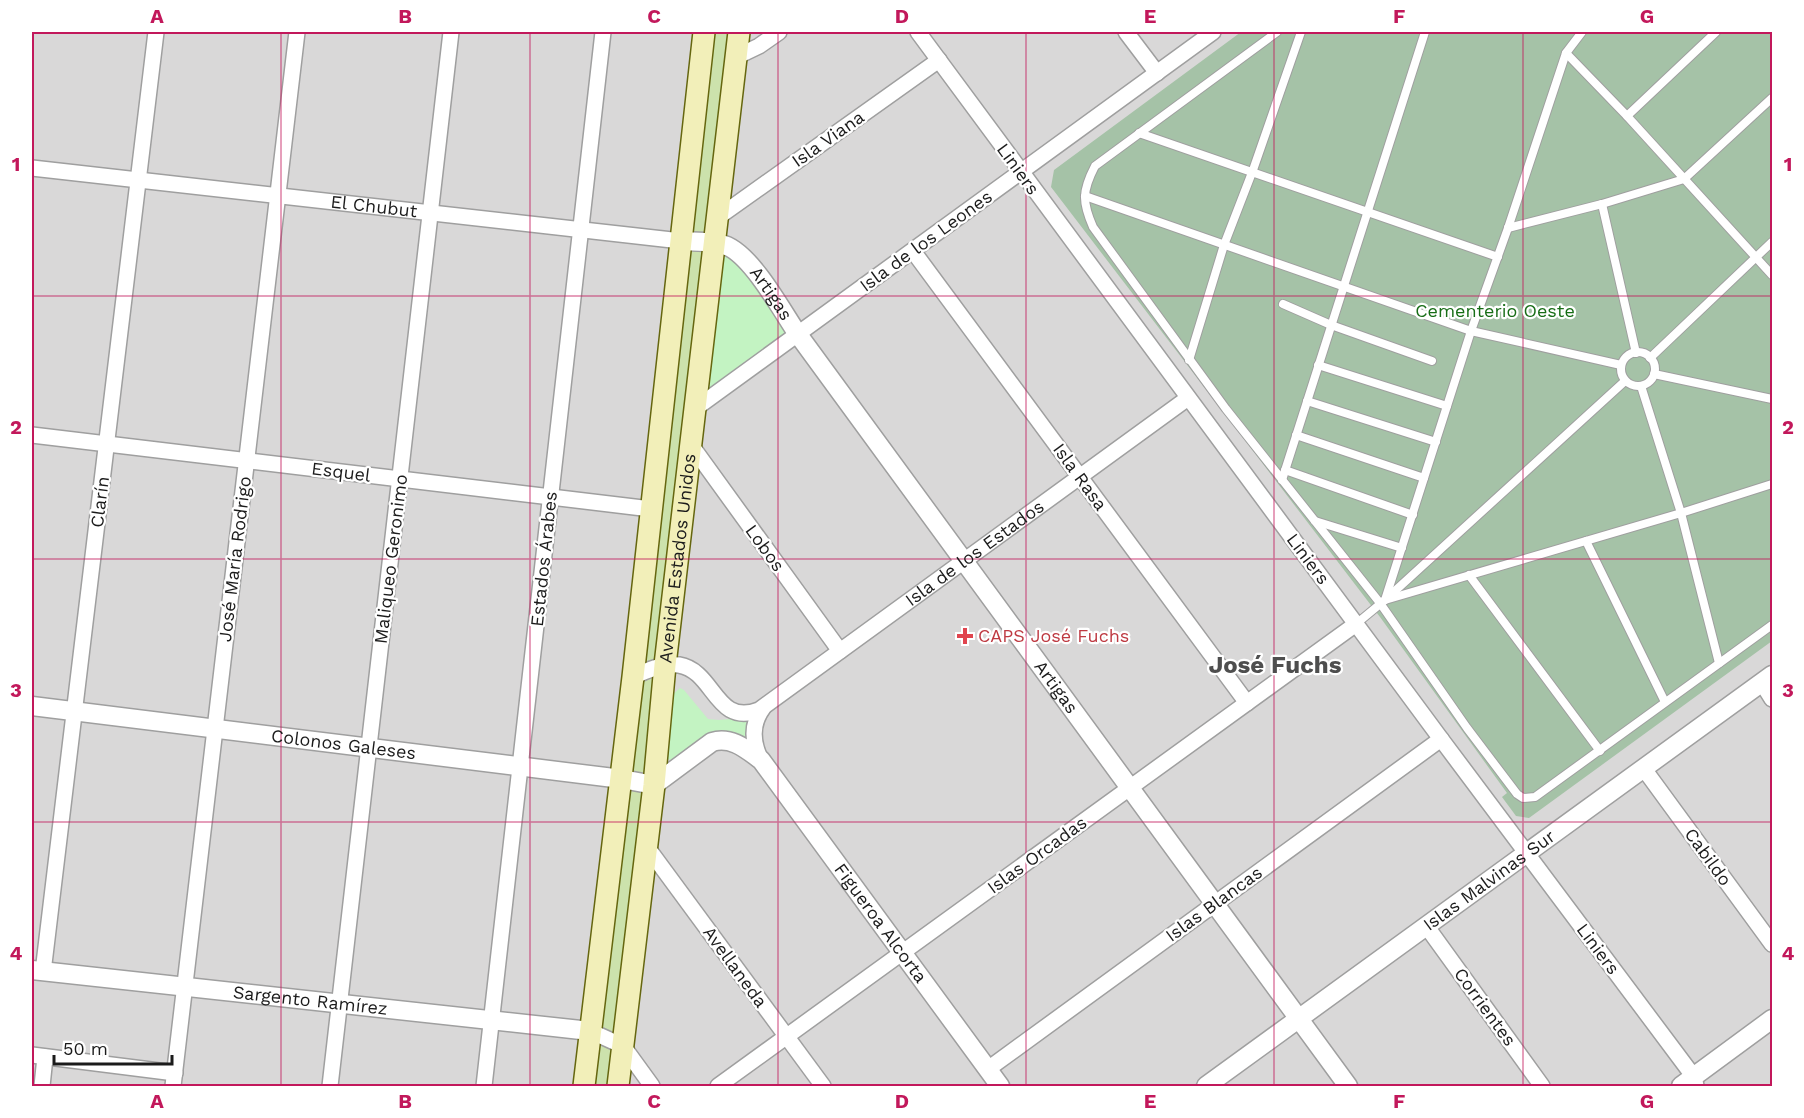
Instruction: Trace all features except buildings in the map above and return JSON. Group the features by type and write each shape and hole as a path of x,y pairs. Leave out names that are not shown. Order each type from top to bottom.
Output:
{"main road":[{"name":"Avenida Estados Unidos","path":"584,1086 622,779 704,32"},
{"name":"Avenida Estados Unidos","path":"618,1086 739,32"}],"street":[{"name":"Clarín","path":"37,971 74,711 156,32"},
{"name":"José María Rodrigo","path":"174,1079 297,32"},
{"name":"Maliqueo Geronimo","path":"330,1086 451,32"},
{"name":"Estados Árabes","path":"484,1086 603,32"},
{"path":"736,57 759,46 779,32"},
{"name":"Liniers","path":"918,32 1526,854 1690,1083"},
{"path":"1126,32 1157,73"},
{"name":"Isla de los Leones","path":"696,408 1213,32"},
{"name":"Isla Viana","path":"717,218 939,60"},
{"name":"El Chubut","path":"32,168 714,243"},
{"name":"Artigas","path":"714,243 730,247 747,261 797,333 1348,1086"},
{"name":"Isla Rasa","path":"913,251 1247,703"},
{"name":"Isla de los Estados","path":"665,665 692,670 707,684 723,706 732,711 750,713 763,708 1188,398"},
{"name":"Esquel","path":"32,435 651,509"},
{"name":"Lobos","path":"691,445 840,651"},
{"name":"Islas Orcadas","path":"718,1086 1356,624"},
{"path":"633,676 665,665"},
{"path":"1767,679 1773,699"},
{"name":"Islas Malvinas Sur","path":"1206,1086 1767,679"},
{"name":"Colonos Galeses","path":"32,706 520,766 654,785"},
{"path":"761,759 755,747 754,733 756,719 763,708"},
{"name":"Islas Blancas","path":"988,1069 1441,739"},
{"path":"654,785 712,742 720,740 726,740 742,747 761,759"},
{"name":"Figueroa Alcorta","path":"761,759 1000,1086"},
{"name":"Cabildo","path":"1644,769 1773,944"},
{"name":"Avellaneda","path":"647,847 823,1086"},
{"name":"Corrientes","path":"1427,927 1542,1086"},
{"name":"Sargento Ramírez","path":"37,971 590,1031"},
{"path":"1690,1083 1773,1019"},
{"path":"590,1031 623,1046 652,1086"},
{"path":"42,1086 38,1056 174,1079"}],"lane":[{"path":"1277,32 1095,166 1086,183 1084,206 1093,227 1189,360 1314,520 1383,602 1467,728 1517,794 1523,798 1535,797 1773,625"},
{"path":"1189,360 1224,245 1301,32"},
{"path":"1282,480 1425,32"},
{"path":"1383,602 1471,331 1508,228 1566,52 1582,32"},
{"path":"1627,116 1716,32"},
{"path":"1566,52 1773,274"},
{"path":"1508,228 1602,204 1684,179 1773,98"},
{"path":"1139,133 1253,170 1498,257"},
{"path":"1085,196 1471,331 1621,365"},
{"path":"1602,204 1636,353"},
{"path":"1650,358 1773,242"},
{"path":"1283,304 1331,325 1432,361"},
{"path":"1641,353 1650,358 1654,374 1649,382 1641,386 1625,381 1621,365 1627,357 1641,353"},
{"path":"1318,365 1447,406"},
{"path":"1654,374 1773,399"},
{"path":"1356,624 1625,381"},
{"path":"1641,386 1681,513 1719,663"},
{"path":"1307,401 1436,442"},
{"path":"1296,435 1424,478"},
{"path":"1286,470 1413,515"},
{"path":"1383,602 1773,484"},
{"path":"1314,520 1402,548"},
{"path":"1586,541 1665,702"},
{"path":"1469,575 1600,751"}],"shaded area":[{"path":"32,32 1772,32 1772,1086 32,1086"}],"green space":[{"path":"704,32 739,32 618,1086 584,1086"},
{"name":"Cementerio Oeste","path":"1241,32 1772,32 1772,641 1529,818 1516,816 1502,797 1507,793 1380,617 1051,187 1054,170"},
{"path":"713,247 747,261 797,333 697,405"},
{"path":"680,688 708,719 751,717 747,725 747,745 727,733 718,731 713,732 674,761 665,758 673,694"}],"place":[{"name":"CAPS José Fuchs","path":"965,636"}],"district":[{"name":"José Fuchs","path":"1275,665"}]}
